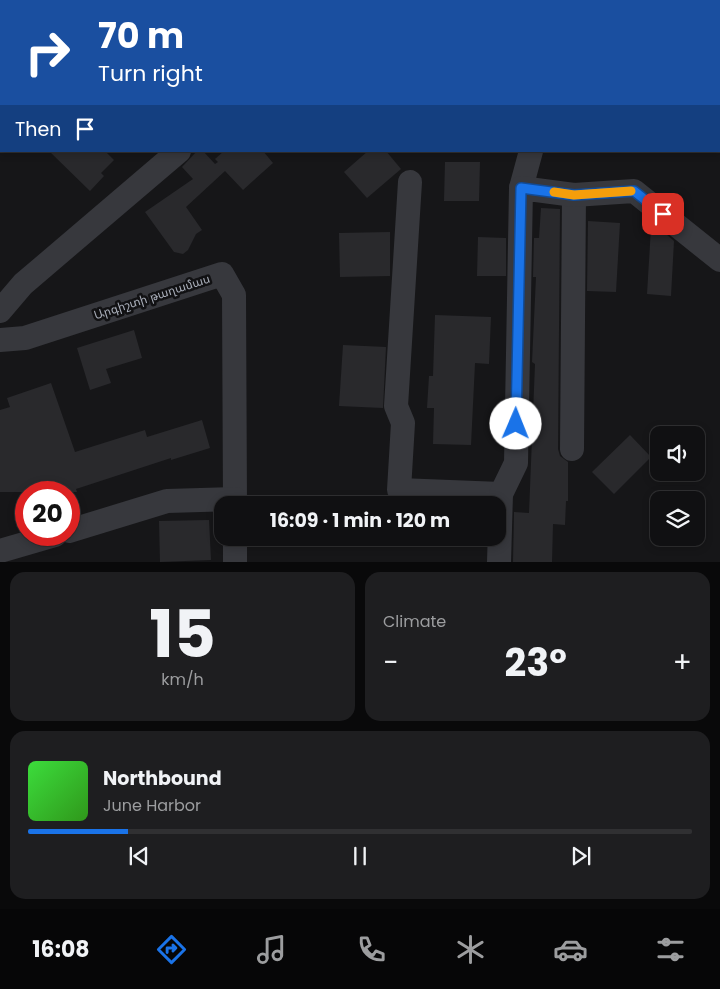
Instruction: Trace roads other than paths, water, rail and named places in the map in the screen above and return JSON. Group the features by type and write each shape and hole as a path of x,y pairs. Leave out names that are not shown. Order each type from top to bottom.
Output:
{"street":[{"path":"0,311 23,284 178,152"},
{"path":"499,562 501,494 516,463 521,188 531,152"},
{"path":"410,182 396,406 403,423 399,490 501,494"},
{"path":"521,188 574,195 634,191 720,260"},
{"path":"572,448 574,195"},
{"name":"Արգիշտի թաղամաս","path":"0,340 25,338 222,274 234,295 235,496"},
{"path":"80,528 167,501 214,502"},
{"path":"0,551 17,546"},
{"path":"235,546 235,562"}]}
